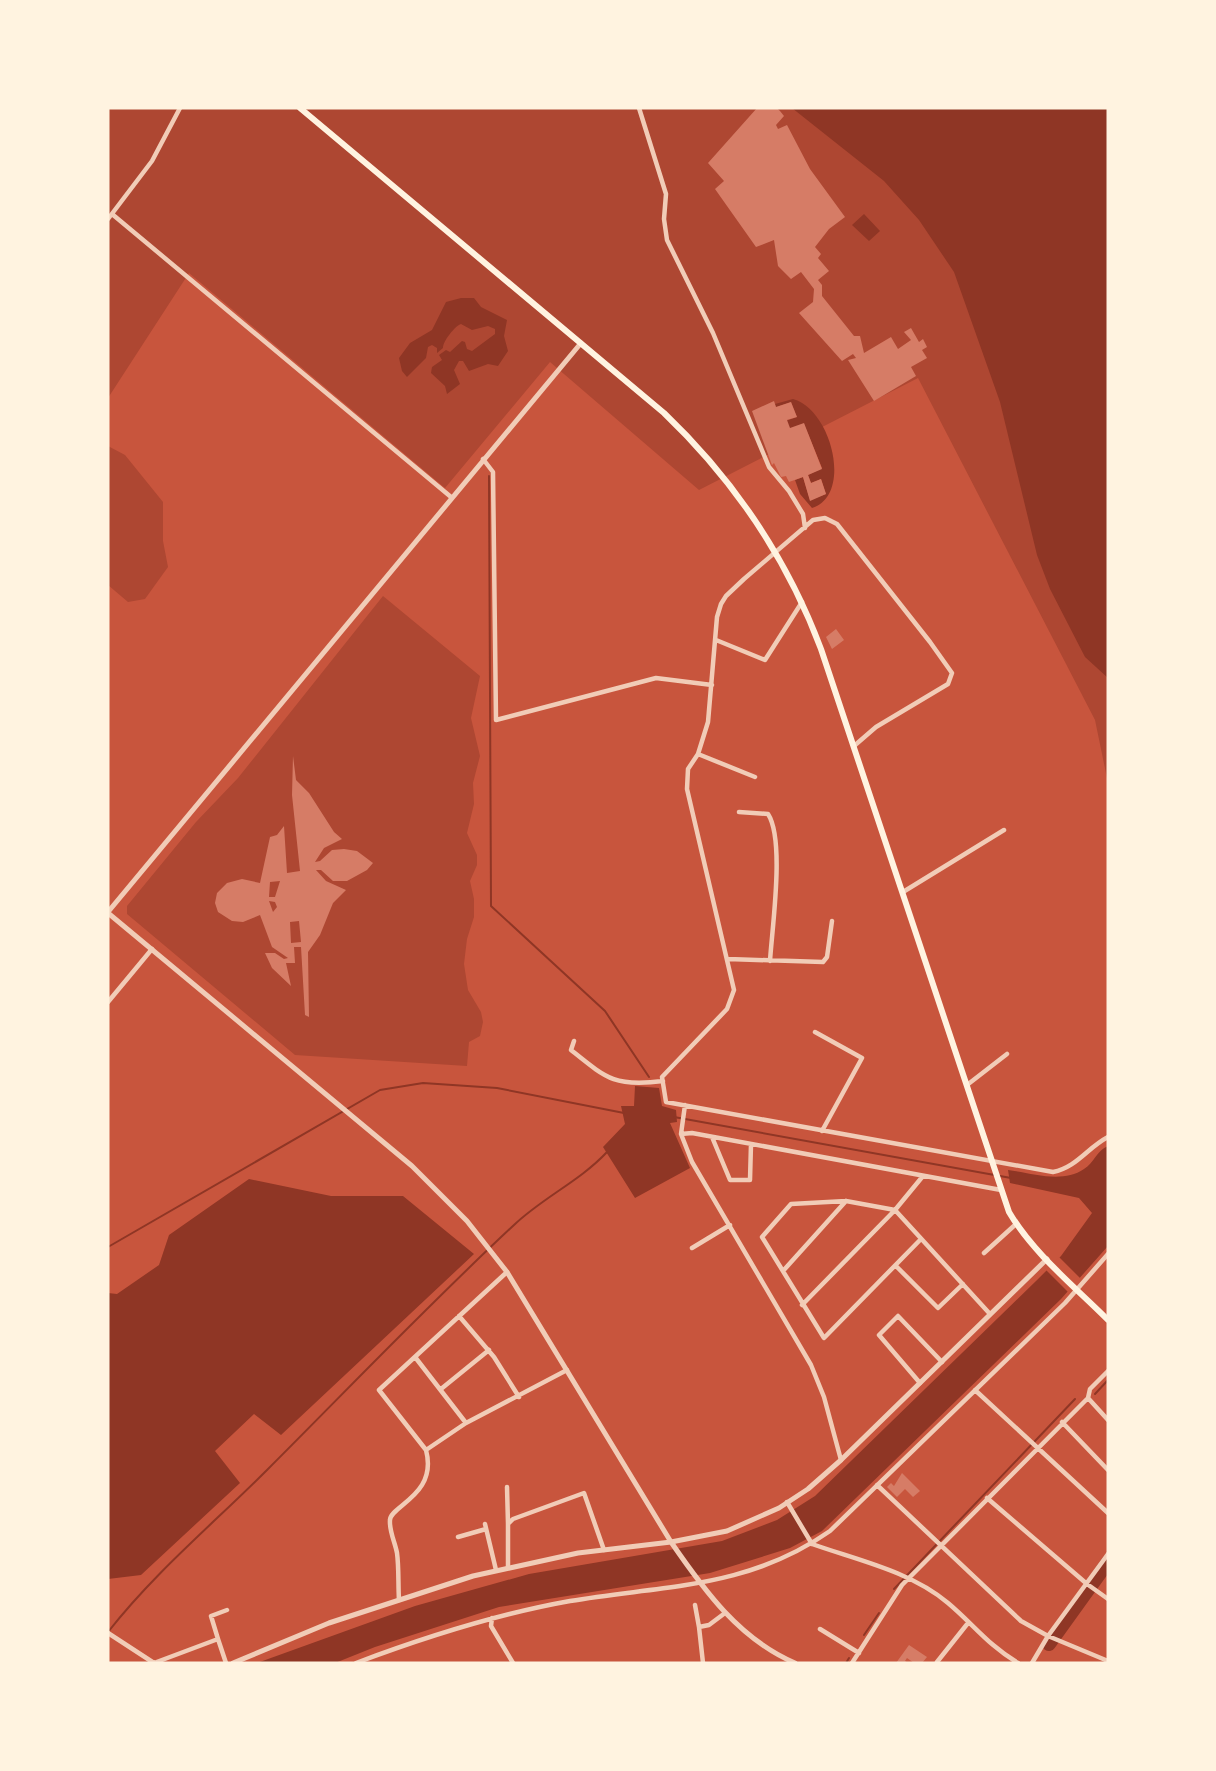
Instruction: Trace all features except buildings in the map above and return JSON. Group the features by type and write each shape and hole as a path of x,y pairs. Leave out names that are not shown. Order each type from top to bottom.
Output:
{"main road":[{"path":"300,108 664,412 703,452 740,498 776,552 802,602 854,746 1001,1190 1016,1224 1047,1259 1108,1320"}],"street":[{"path":"108,219 152,161 180,108"},
{"path":"639,108 666,194 664,219 667,240 713,333 769,467 789,491 803,514 805,528"},
{"path":"112,214 451,497"},
{"path":"581,343 108,912 429,1181 484,1241 507,1272 671,1542 700,1585 725,1613 761,1643 795,1663"},
{"path":"483,459 493,472 496,720 656,678 712,685"},
{"path":"854,746 876,727 948,684 952,673 865,557 834,521 825,518 813,520 726,596 717,617 708,722 698,754 688,769 687,789 734,990 732,999 702,1037 662,1077 666,1102 993,1163 1053,1172 1070,1167 1095,1144 1108,1137"},
{"path":"716,640 765,660 802,602"},
{"path":"698,754 755,777"},
{"path":"739,812 768,814 774,823 776,873 771,961"},
{"path":"903,892 1004,830"},
{"path":"728,959 823,962 827,957 832,921"},
{"path":"108,1002 152,949"},
{"path":"815,1032 862,1058 822,1131"},
{"path":"574,1041 571,1050 612,1080 635,1084 663,1081"},
{"path":"967,1085 1007,1054"},
{"path":"684,1107 681,1134 692,1162 812,1365 824,1397 841,1460"},
{"path":"681,1134 711,1137 1001,1190"},
{"path":"711,1137 730,1180 750,1179 751,1144"},
{"path":"802,1305 895,1210 923,1176"},
{"path":"783,1271 846,1201"},
{"path":"921,1239 824,1338 762,1237 791,1204 846,1201 895,1210 990,1314"},
{"path":"984,1253 1016,1224"},
{"path":"692,1248 730,1225"},
{"path":"356,1663 400,1646 492,1618 569,1601 700,1585 763,1566 812,1544 830,1531 975,1390 1108,1254"},
{"path":"233,1663 329,1623 496,1570 727,1531 766,1515 788,1503 841,1460 1047,1259"},
{"path":"896,1266 938,1308 963,1284"},
{"path":"399,1600 397,1554 390,1520 392,1514 417,1495 423,1485 428,1457 426,1450 379,1390 507,1272"},
{"path":"459,1316 489,1350 519,1397"},
{"path":"920,1383 879,1335 898,1316 942,1362"},
{"path":"441,1389 489,1350"},
{"path":"415,1357 466,1423"},
{"path":"426,1450 466,1423 567,1370"},
{"path":"852,1663 905,1576 987,1498 1034,1445 1088,1398 1090,1389 1108,1371"},
{"path":"975,1390 1108,1513"},
{"path":"1088,1398 1108,1420"},
{"path":"1062,1422 1108,1470"},
{"path":"878,1485 1021,1621 1051,1638 1108,1661"},
{"path":"507,1487 508,1567"},
{"path":"508,1524 513,1519 584,1493 604,1550"},
{"path":"987,1498 1089,1586 1108,1599"},
{"path":"788,1503 812,1544 905,1576 947,1602 991,1646 1018,1663"},
{"path":"458,1536 486,1527 496,1570"},
{"path":"1032,1663 1089,1586 1108,1554"},
{"path":"695,1605 703,1663"},
{"path":"226,1663 211,1616 227,1611"},
{"path":"699,1627 709,1625 725,1613"},
{"path":"492,1618 491,1626 513,1663"},
{"path":"937,1662 968,1623"},
{"path":"820,1629 859,1653"},
{"path":"110,1634 154,1663 218,1639"}],"shaded area":[{"path":"108,108 1108,108 1108,783 1095,720 918,378 699,490 550,362 445,488 189,273 108,398"},
{"path":"792,108 1108,108 1108,678 1085,657 1050,589 1037,555 1000,402 954,272 919,220 884,181"},
{"path":"864,214 880,231 869,241 852,225"},
{"path":"461,298 474,298 481,307 507,320 504,336 508,351 498,366 488,364 469,371 463,361 459,361 454,370 460,384 447,394 445,386 431,373 432,367 442,360 439,355 446,350 450,352 462,341 465,342 467,349 472,351 495,334 495,329 488,326 472,330 459,325 437,353 437,348 432,345 428,347 426,358 407,377 402,371 399,358 410,343 432,330 446,302"},
{"path":"793,399 807,406 818,419 827,435 832,453 834,471 832,487 825,500 812,508 800,494 795,480 803,477 810,500 826,494 821,479 811,483 808,475 822,468 804,424 775,434 772,426 797,417 791,402 776,407 775,404"},
{"path":"108,446 125,455 163,502 163,541 168,567 145,599 128,602 108,585"},
{"path":"383,596 480,676 471,718 480,756 473,783 474,804 467,833 477,855 477,865 470,881 474,899 474,917 467,939 464,964 468,990 481,1012 483,1022 480,1036 469,1042 467,1066 295,1055 127,914 127,906 196,822 238,778"},
{"path":"635,1086 659,1088 662,1106 676,1110 677,1122 670,1123 690,1168 635,1198 603,1147 625,1124 621,1106 634,1106"},
{"path":"1108,1146 1108,1246 1061,1299 822,1531 790,1548 710,1573 499,1607 375,1647 335,1663 257,1663 415,1606 529,1574 722,1541 777,1520 815,1496 1036,1281 1061,1256 1092,1213 1079,1198 1010,1183 1008,1170 1047,1176 1066,1176 1084,1169 1101,1150"},
{"path":"249,1179 331,1196 403,1196 474,1254 281,1435 254,1414 215,1451 240,1483 141,1575 108,1579 108,1293 117,1294 159,1265 169,1235"}],"pier":[{"path":"1059,1257 1082,1280 1069,1293 1046,1270"}],"waterway":[{"path":"489,476 491,906 605,1011 649,1077"},
{"path":"108,1247 380,1090 423,1083 497,1088 624,1113"},
{"path":"674,1117 1011,1178"},
{"path":"108,1632 145,1589 482,1255 525,1215 585,1172 607,1152"},
{"path":"1095,1394 1108,1380"},
{"path":"894,1589 1075,1399"},
{"path":"1049,1644 1108,1562"},
{"path":"864,1635 879,1613"},
{"path":"846,1663 849,1658"}]}
